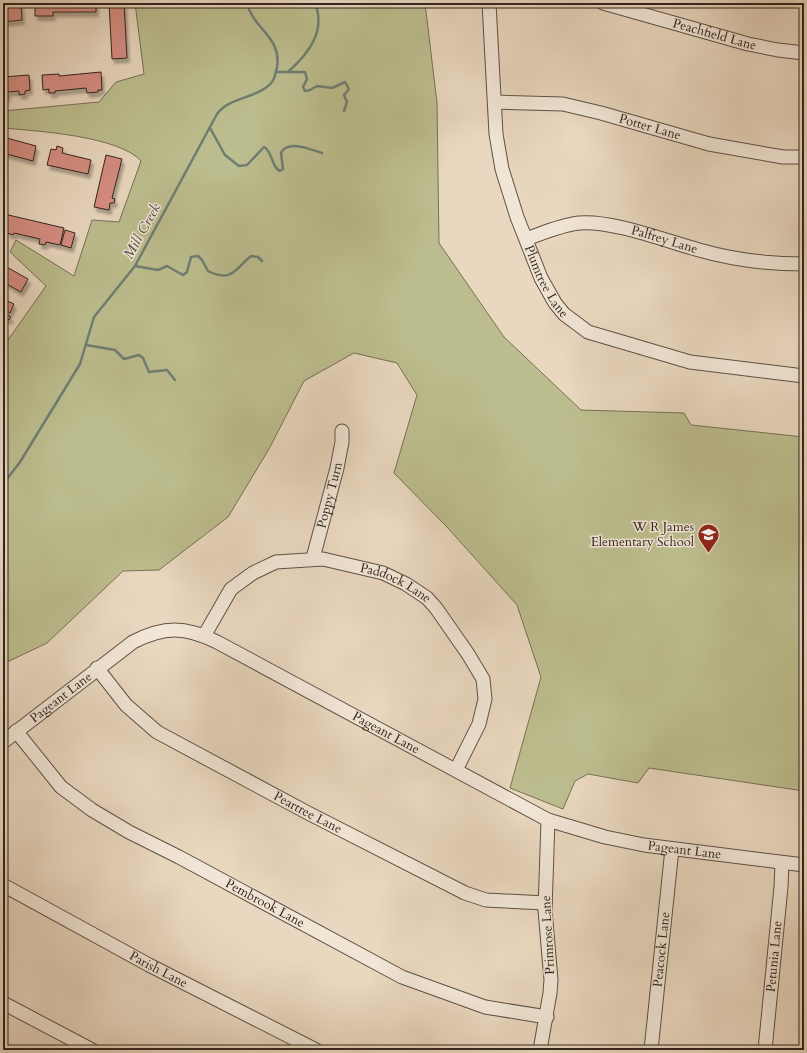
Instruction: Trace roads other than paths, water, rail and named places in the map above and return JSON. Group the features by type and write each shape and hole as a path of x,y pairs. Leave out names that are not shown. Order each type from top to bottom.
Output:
{"street":[{"name":"Plumtree Lane","path":"490,3 496,134 502,169 515,211 541,278 555,303 575,324 588,332 690,362 804,376"},
{"name":"Peachfield Lane","path":"603,3 748,44 804,53"},
{"name":"Potter Lane","path":"495,102 563,104 601,113 709,144 783,157 804,157"},
{"name":"Palfrey Lane","path":"526,239 568,225 590,223 656,236 729,258 773,264 804,264"},
{"name":"Poppy Turn","path":"313,558 337,468 342,442 342,431"},
{"name":"Paddock Lane","path":"204,636 231,589 253,573 276,562 313,558 333,561 370,570 406,584 427,598 436,608 484,679 485,699 479,724 456,770"},
{"name":"Pageant Lane","path":"3,742 133,642 157,631 182,630 204,636 548,820 605,837 672,850 804,865"},
{"name":"Peartree Lane","path":"98,668 126,705 157,732 308,813 465,893 486,900 546,903"},
{"name":"Pembrook Lane","path":"16,732 61,787 70,795 104,818 135,835 179,857 402,977 484,1007 547,1017"},
{"name":"Primrose Lane","path":"540,1050 547,1017 551,980 546,903 548,820"},
{"name":"Peacock Lane","path":"652,1050 672,850"},
{"name":"Petunia Lane","path":"765,1050 781,887 782,862"},
{"name":"Parish Lane","path":"3,885 149,966 316,1050"},
{"path":"3,1004 92,1050"}],"waterway":[{"name":"Mill Creek","path":"3,484 20,462 80,364 94,317 135,266 217,114 229,104 259,92 272,82 277,67 275,48 271,40 250,12 247,3"},
{"path":"289,71 303,57 314,41 318,23 318,13 315,3"},
{"path":"276,72 305,72 307,79 303,87 305,91 317,86 332,88 345,82 349,89 344,95 347,102 344,111"},
{"path":"210,128 225,155 239,166 247,165 264,147 267,149 275,166 280,171 283,169 281,153 284,149 294,146 322,153"},
{"path":"135,266 158,270 167,266 183,275 187,272 191,257 198,256 208,271 223,276 237,270 251,256 258,257 262,261"},
{"path":"86,345 115,350 124,359 139,355 143,358 149,372 167,370 175,380"}],"place":[{"name":"W R James Elementary School","path":"709,554"}]}
